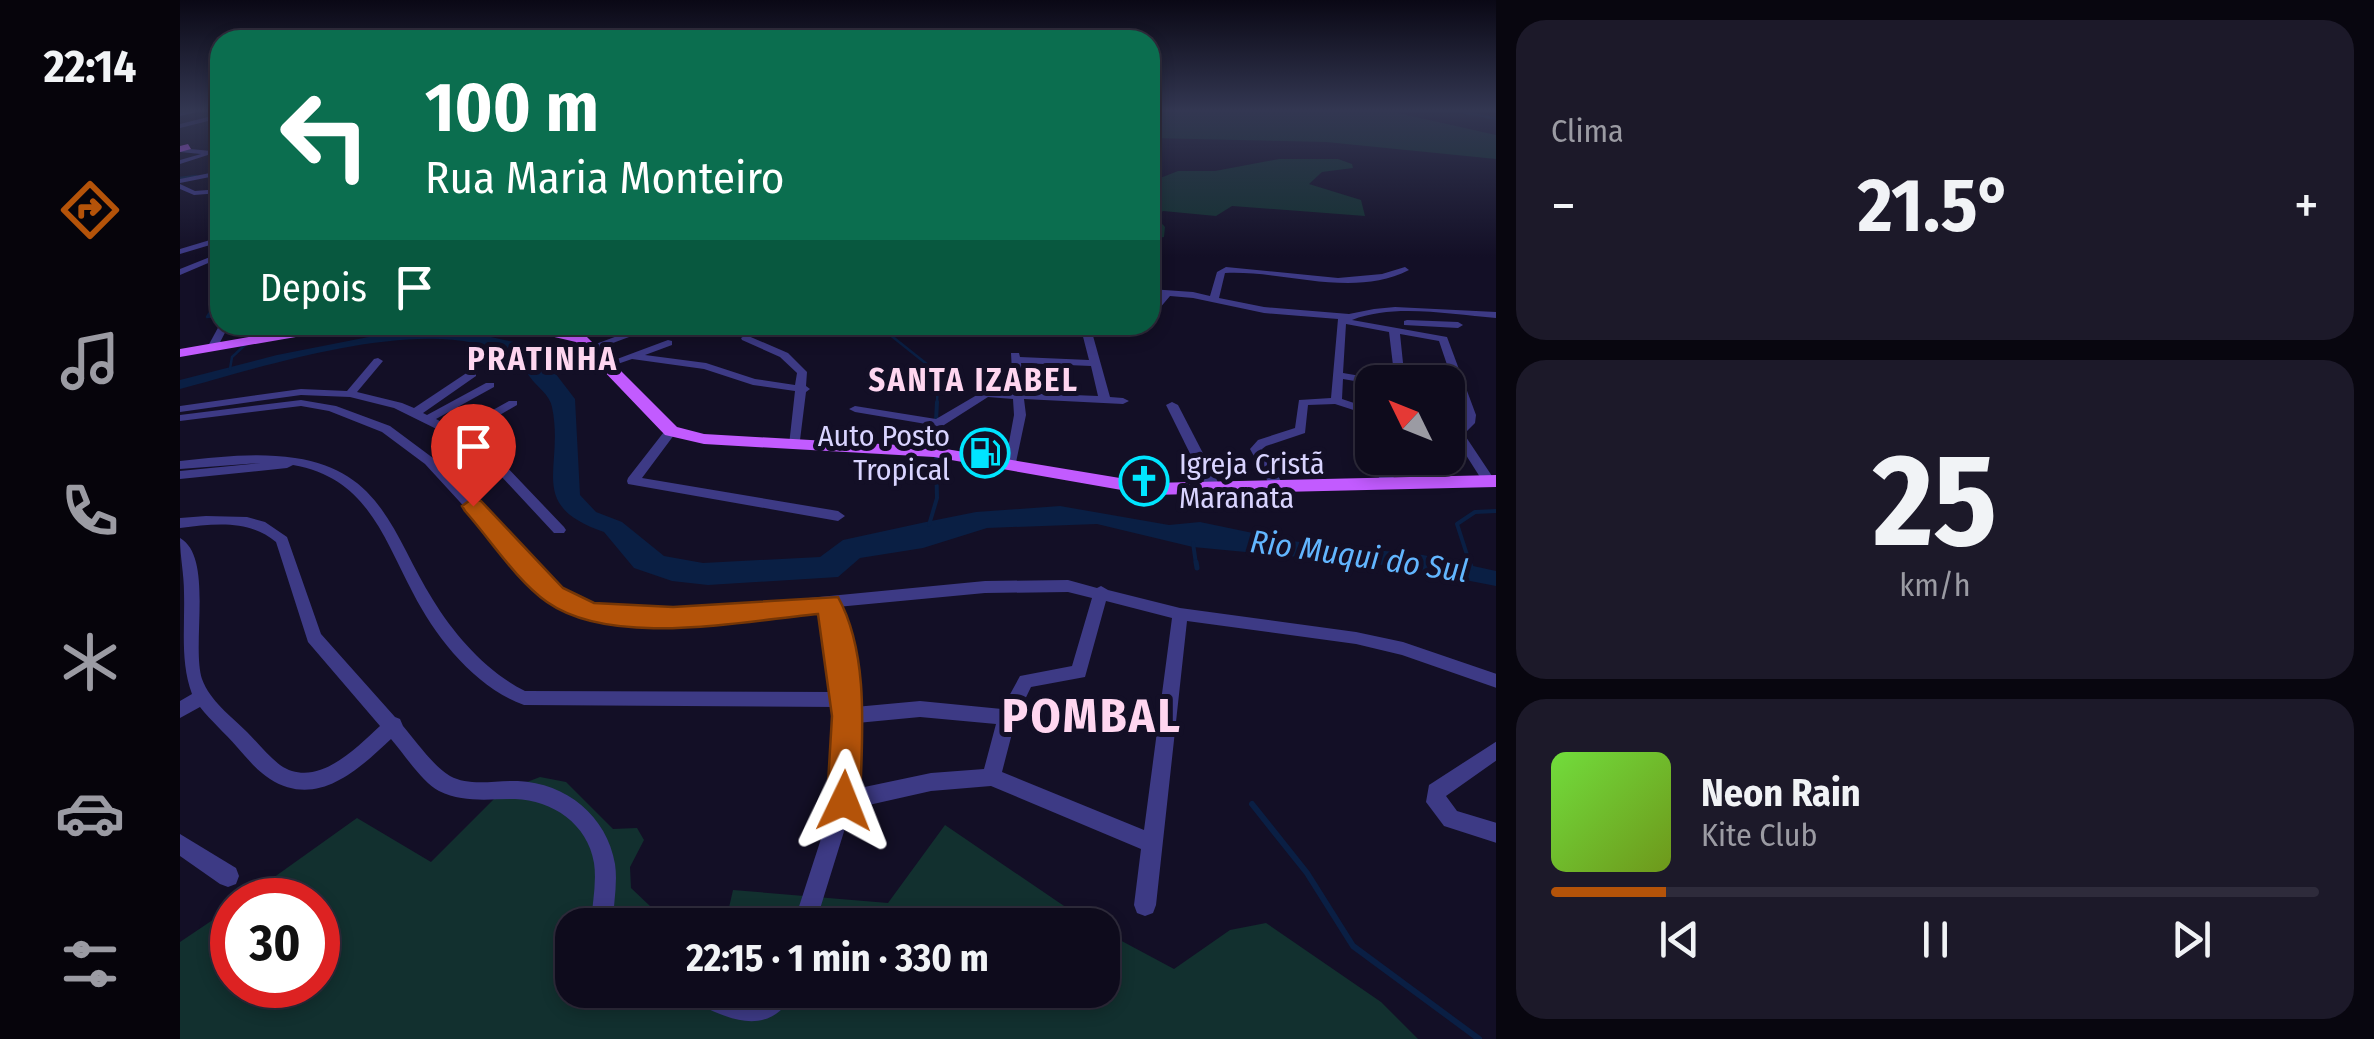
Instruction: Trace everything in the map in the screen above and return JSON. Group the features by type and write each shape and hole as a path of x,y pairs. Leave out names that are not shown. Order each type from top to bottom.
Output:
{"main road":[{"path":"180,353 285,335"},
{"path":"566,335 590,348 671,431 704,439 934,452 1117,485 1206,488 1493,482"}],"street":[{"path":"180,184 210,176"},
{"path":"180,184 194,193 210,192"},
{"path":"180,252 210,242"},
{"path":"180,272 210,260"},
{"path":"1214,299 1221,272 1226,270 1346,281 1372,280 1404,270"},
{"path":"1160,293 1345,319 1443,339 1452,365"},
{"path":"1160,302 1168,293"},
{"path":"1345,319 1412,312 1496,316"},
{"path":"1336,401 1345,319"},
{"path":"1372,325 1458,325"},
{"path":"1394,328 1398,365"},
{"path":"212,348 219,335"},
{"path":"590,348 630,335"},
{"path":"1088,335 1105,400"},
{"path":"746,338 794,362 802,372 804,389 795,446"},
{"path":"606,365 668,343"},
{"path":"632,356 706,366 753,382 804,389"},
{"path":"1011,464 1019,429 1015,358 1096,362"},
{"path":"350,394 378,361"},
{"path":"416,412 472,374"},
{"path":"1338,376 1355,379"},
{"path":"429,418 490,385"},
{"path":"180,418 350,394 416,412 479,446 560,530"},
{"path":"180,408 259,395 306,398 349,413 409,442 544,585 590,613 673,617 985,587 1068,586 1188,615 1356,638 1417,653 1496,681"},
{"path":"855,409 938,424 978,396 1123,401"},
{"path":"1277,486 1256,449 1262,443 1301,430 1303,402 1336,401 1355,407"},
{"path":"1465,401 1470,415 1465,425"},
{"path":"460,433 513,403"},
{"path":"1172,405 1206,488"},
{"path":"934,452 938,424"},
{"path":"671,431 633,481 838,516"},
{"path":"1465,447 1493,482"},
{"path":"183,472 303,462 344,479 388,527 432,618 484,672 510,692 542,698 920,709 1006,717"},
{"path":"1384,475 1392,484"},
{"path":"180,523 248,522 274,532 282,540 314,637 438,780 457,792 527,790 576,810 598,838 605,865 603,908"},
{"path":"180,543 195,605 192,675 203,696 278,775 301,782 323,779 352,763 394,725"},
{"path":"991,778 1006,717 1026,681 1080,672 1101,592"},
{"path":"809,908 844,801 847,708 829,604"},
{"path":"1145,905 1188,615"},
{"path":"180,710 203,696"},
{"path":"1496,750 1436,792 1436,802 1451,818 1496,833"},
{"path":"844,801 930,782 991,778 1152,843"},
{"path":"180,844 228,876"},
{"path":"729,1008 742,1015 762,1016 772,1008"}],"green space":[{"path":"1276,159 1339,159 1353,168 1322,172 1309,184 1361,200 1365,216 1232,206 1216,216 1160,214 1160,178 1178,171 1215,171"},
{"path":"540,777 566,782 613,829 637,828 644,840 630,867 631,888 652,908 555,908 555,1008 1120,1008 1120,940 1174,969 1230,930 1266,923 1381,1002 1418,1039 180,1039 180,942 210,922 210,1008 340,1008 340,878 273,878 357,818 431,862 501,792"},
{"path":"945,825 1067,908 729,908 733,890 888,903"}],"water":[{"name":"Rio Muqui do Sul","path":"379,335 482,335 514,342 542,356 575,399 580,495 596,512 622,522 664,556 703,563 820,557 843,540 926,522 976,512 1060,506 1169,525 1200,522 1291,541 1423,555 1496,571 1496,586 1393,566 1193,547 1097,524 987,528 923,548 860,558 838,577 708,585 672,581 634,568 604,532 564,510 553,483 555,429 551,403 530,377 502,353 463,341 416,339 364,344 180,389 180,380"}],"waterway":[{"path":"180,178 196,176"},
{"path":"210,312 207,317 210,317"},
{"path":"230,369 232,357 256,335"},
{"path":"890,335 938,373 937,404"},
{"path":"542,361 586,348"},
{"path":"936,421 937,402"},
{"path":"929,525 937,498 936,456"},
{"name":"Rio Muqui do Sul","path":"1470,564 1457,524 1475,512 1496,511"},
{"path":"1193,543 1196,564"},
{"path":"1196,562 1197,568"},
{"name":"Rio Muqui do Sul","path":"1469,562 1471,567"},
{"path":"1252,804 1307,873 1353,946 1479,1039"}],"place":[{"name":"Auto Posto Tropical","path":"985,453"},
{"name":"Igreja Cristã Maranata","path":"1144,481"}],"district":[{"name":"PRATINHA","path":"543,359"},
{"name":"SANTA IZABEL","path":"974,380"},
{"name":"POMBAL","path":"1092,716"}],"route":[{"path":"473,506 554,595 590,613 673,617 829,604 840,646 847,716 844,801"}]}
